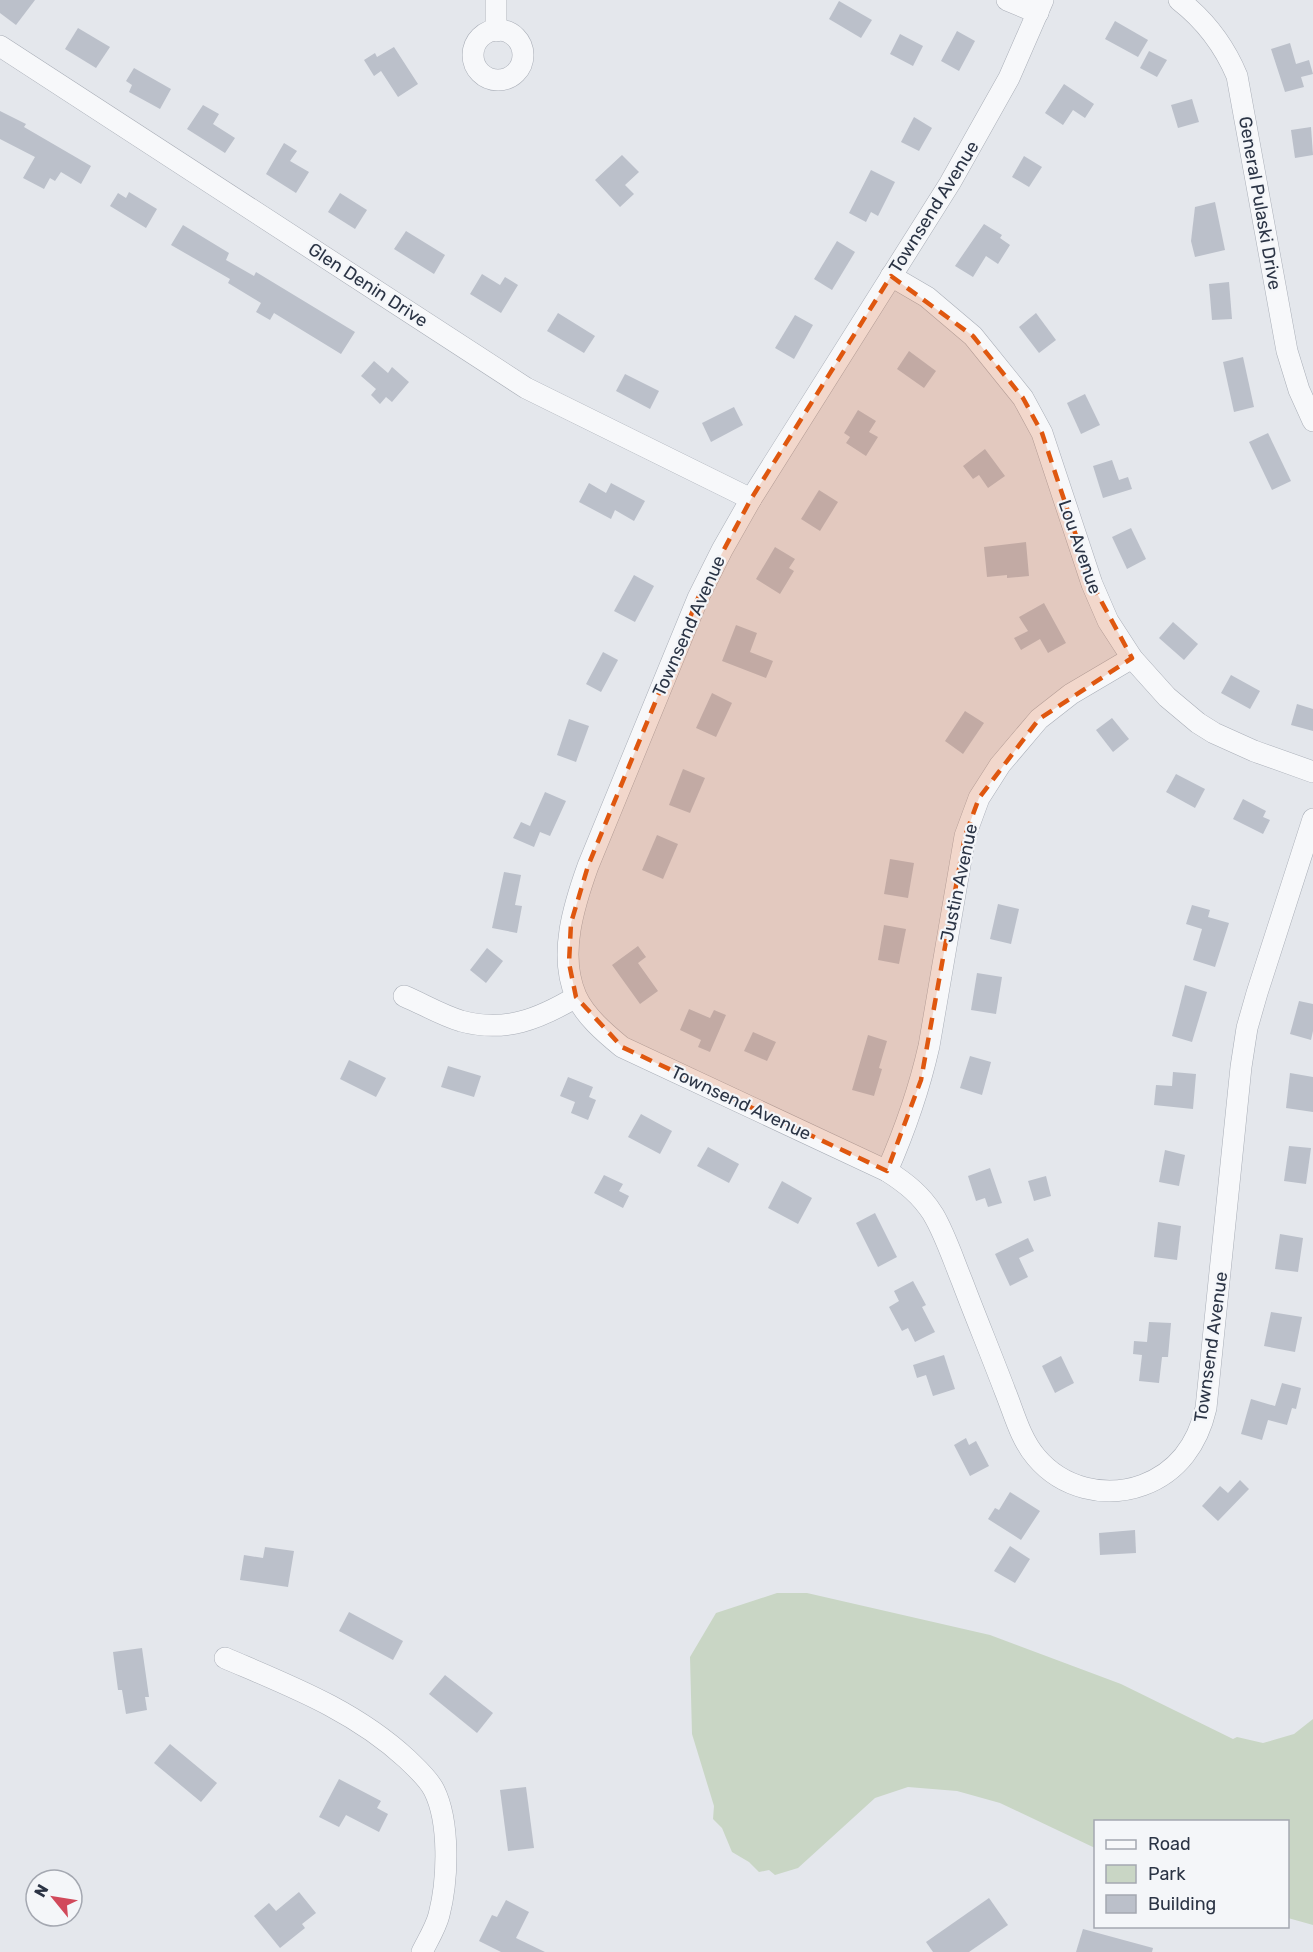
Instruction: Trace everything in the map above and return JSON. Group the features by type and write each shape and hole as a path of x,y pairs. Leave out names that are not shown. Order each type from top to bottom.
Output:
{"street":[{"path":"496,0 496,30"},
{"path":"1007,0 1040,7"},
{"name":"General Pulaski Drive","path":"1179,0 1213,33 1237,76 1287,351 1299,390 1313,421"},
{"name":"Townsend Avenue","path":"1040,7 1009,78 951,183 751,499 698,598 575,903 569,943 569,963 576,997 603,1031 622,1047 887,1171 908,1184 934,1215 951,1252 1026,1443 1041,1462 1059,1477 1073,1484 1104,1491 1136,1488 1151,1482 1171,1469 1188,1452 1196,1438 1206,1408 1247,1028 1313,819"},
{"name":"Glen Denin Drive","path":"0,46 526,388 751,499"},
{"name":"Lou Avenue","path":"891,276 927,297 973,336 1023,398 1042,433 1096,594 1108,621 1132,658 1167,697 1206,728 1254,752 1313,772"},
{"name":"Justin Avenue","path":"887,1171 912,1112 921,1080 929,1046 965,836 979,798 1000,765 1040,719 1071,694 1132,658"},
{"path":"404,996 458,1020 477,1025 523,1023 548,1013 576,997"},
{"path":"225,1658 344,1711 394,1747 418,1769 433,1789 442,1814 447,1872 439,1916 422,1952"}],"highlighted area":[{"path":"891,276 973,336 1023,398 1042,433 1092,584 1132,658 1039,719 979,798 965,836 921,1080 887,1171 622,1047 576,997 569,963 571,923 588,866 698,598 751,499"}],"green space":[{"path":"777,1593 807,1593 990,1635 1121,1684 1233,1739 1237,1737 1263,1743 1294,1734 1313,1719 1313,1925 1289,1918 1289,1820 1094,1820 1094,1848 1000,1803 957,1791 908,1787 875,1798 798,1868 775,1875 769,1870 759,1872 749,1862 732,1852 722,1828 713,1819 714,1806 692,1734 690,1657 716,1613"}],"building":[{"path":"0,0 35,0 16,25 0,13"},
{"path":"839,1 872,20 861,38 829,19"},
{"path":"1115,21 1148,40 1138,57 1105,39"},
{"path":"78,28 110,47 96,68 65,49"},
{"path":"957,31 975,41 959,71 941,61"},
{"path":"900,34 923,46 913,66 890,54"},
{"path":"1290,43 1296,64 1309,60 1313,74 1301,77 1304,87 1285,92 1271,49"},
{"path":"394,47 418,84 398,97 381,71 374,76 364,60 375,53 377,57"},
{"path":"1149,51 1167,60 1157,77 1140,68"},
{"path":"134,68 171,89 160,109 129,92 132,85 126,81"},
{"path":"1064,84 1094,104 1085,118 1073,110 1063,125 1045,113"},
{"path":"1192,99 1199,122 1178,128 1171,105"},
{"path":"203,105 219,114 213,124 235,138 225,153 187,129"},
{"path":"0,111 26,124 24,127 91,166 81,184 61,172 55,181 50,178 44,189 23,178 35,157 0,139"},
{"path":"914,117 932,128 919,151 901,142"},
{"path":"1311,127 1313,155 1295,158 1291,130"},
{"path":"284,143 297,151 290,161 309,172 296,193 266,174"},
{"path":"622,155 639,172 625,185 634,194 620,207 595,180"},
{"path":"1024,156 1042,167 1029,187 1012,177"},
{"path":"871,170 895,182 878,216 871,212 866,222 849,213"},
{"path":"129,192 157,209 146,228 110,206 118,193 126,198"},
{"path":"340,193 367,210 355,229 328,212"},
{"path":"1215,202 1225,250 1195,257 1191,241 1195,207"},
{"path":"984,224 1002,235 1000,238 1010,245 998,264 986,256 973,277 955,266"},
{"path":"183,225 229,253 226,260 254,276 256,272 355,332 341,354 274,313 270,320 256,312 261,303 228,283 230,279 171,245"},
{"path":"406,231 445,255 434,274 394,249"},
{"path":"837,241 855,252 832,290 814,279"},
{"path":"482,274 500,285 505,277 518,285 501,313 470,294"},
{"path":"1229,282 1232,319 1212,320 1209,284"},
{"path":"558,313 595,336 584,353 547,331"},
{"path":"1036,313 1056,340 1039,353 1019,327"},
{"path":"795,315 813,325 794,359 775,348"},
{"path":"909,351 936,371 924,388 897,369"},
{"path":"1243,357 1254,407 1234,412 1223,362"},
{"path":"374,361 388,373 392,367 409,382 392,402 386,397 380,404 371,395 376,389 361,376"},
{"path":"625,374 659,391 650,409 616,391"},
{"path":"1085,394 1100,425 1081,434 1067,403"},
{"path":"734,407 743,425 711,442 702,423"},
{"path":"858,410 876,421 869,432 878,437 866,456 846,443 850,437 844,433"},
{"path":"1268,433 1291,481 1272,490 1249,442"},
{"path":"985,449 1005,476 988,488 979,475 973,479 963,466"},
{"path":"1112,460 1119,480 1128,477 1132,489 1103,498 1093,466"},
{"path":"589,483 606,493 611,483 645,501 634,521 615,510 611,519 579,502"},
{"path":"819,490 838,502 820,531 801,519"},
{"path":"1131,528 1146,559 1127,569 1112,537"},
{"path":"1026,542 1029,576 987,577 984,547"},
{"path":"775,547 795,559 789,568 794,571 780,594 756,579"},
{"path":"634,575 654,586 635,622 614,611"},
{"path":"1044,603 1066,643 1048,653 1040,639 1021,650 1014,638 1028,631 1019,617"},
{"path":"1173,622 1198,644 1184,660 1159,638"},
{"path":"736,625 757,633 750,652 773,661 766,678 722,661"},
{"path":"603,652 618,660 601,692 586,684"},
{"path":"1231,675 1260,691 1250,709 1221,693"},
{"path":"712,693 732,703 716,737 696,728"},
{"path":"1297,704 1313,709 1313,731 1291,725"},
{"path":"965,711 984,723 963,754 945,741"},
{"path":"1112,718 1129,739 1113,752 1096,730"},
{"path":"569,719 589,726 576,762 557,755"},
{"path":"683,769 705,778 690,813 669,805"},
{"path":"1176,774 1205,789 1195,808 1166,792"},
{"path":"545,792 566,801 550,836 540,832 534,847 513,838 521,822 530,826"},
{"path":"1243,799 1266,811 1263,817 1270,820 1263,834 1233,819"},
{"path":"657,835 678,844 663,879 642,870"},
{"path":"890,859 914,863 908,898 884,894"},
{"path":"504,872 521,875 515,905 522,906 517,933 492,928"},
{"path":"998,904 1019,909 1011,944 990,939"},
{"path":"1192,905 1210,910 1208,917 1229,923 1215,967 1193,960 1202,929 1186,924"},
{"path":"884,925 906,929 899,964 878,960"},
{"path":"638,946 646,957 638,963 658,991 640,1004 612,965"},
{"path":"487,948 503,961 486,983 470,970"},
{"path":"977,973 1002,977 996,1014 971,1010"},
{"path":"1185,985 1207,992 1192,1042 1172,1036"},
{"path":"1299,1001 1313,1004 1311,1040 1290,1034"},
{"path":"689,1009 710,1018 714,1010 726,1015 710,1052 698,1047 701,1040 680,1030"},
{"path":"753,1032 776,1042 767,1061 744,1051"},
{"path":"868,1035 887,1041 874,1096 852,1090"},
{"path":"970,1056 991,1062 982,1095 960,1088"},
{"path":"349,1060 386,1078 376,1097 340,1079"},
{"path":"448,1066 481,1076 474,1097 441,1087"},
{"path":"1173,1072 1196,1074 1193,1109 1154,1105 1156,1085 1172,1086"},
{"path":"1290,1073 1313,1077 1313,1112 1286,1108"},
{"path":"568,1077 593,1087 589,1097 596,1100 588,1120 571,1113 575,1102 560,1096"},
{"path":"641,1114 672,1131 660,1154 628,1137"},
{"path":"1289,1146 1311,1148 1306,1184 1284,1181"},
{"path":"708,1147 739,1164 729,1183 697,1166"},
{"path":"1165,1150 1185,1155 1179,1186 1159,1182"},
{"path":"990,1168 1002,1203 988,1207 985,1198 976,1201 968,1176"},
{"path":"604,1175 623,1184 619,1191 629,1196 623,1208 594,1193"},
{"path":"1046,1176 1051,1196 1034,1201 1028,1181"},
{"path":"782,1181 812,1198 798,1224 768,1208"},
{"path":"875,1213 897,1257 878,1267 856,1223"},
{"path":"1158,1222 1181,1226 1177,1260 1154,1257"},
{"path":"1280,1234 1303,1238 1298,1272 1275,1269"},
{"path":"1028,1238 1034,1251 1019,1258 1028,1277 1010,1286 995,1254"},
{"path":"913,1281 926,1305 922,1307 935,1332 915,1342 908,1328 902,1331 889,1307 899,1301 894,1291"},
{"path":"1271,1312 1302,1317 1295,1352 1264,1346"},
{"path":"1149,1322 1171,1323 1168,1357 1162,1357 1159,1383 1139,1381 1142,1355 1133,1354 1134,1341 1147,1342"},
{"path":"944,1355 955,1389 933,1396 926,1375 917,1378 913,1365"},
{"path":"1061,1356 1074,1383 1055,1393 1042,1366"},
{"path":"1282,1383 1301,1388 1296,1409 1292,1408 1287,1425 1268,1420 1262,1440 1241,1434 1251,1399 1275,1406"},
{"path":"966,1438 969,1445 976,1441 989,1466 970,1476 954,1445"},
{"path":"1240,1480 1249,1489 1218,1521 1202,1506 1220,1486 1228,1493"},
{"path":"1010,1492 1040,1511 1021,1540 988,1519 995,1508 999,1510"},
{"path":"1135,1530 1136,1553 1100,1555 1099,1533"},
{"path":"1010,1546 1030,1559 1015,1583 994,1571"},
{"path":"265,1547 294,1551 288,1587 240,1580 244,1555 263,1558"},
{"path":"349,1612 403,1641 393,1660 339,1631"},
{"path":"142,1648 149,1697 145,1697 147,1710 126,1714 122,1690 118,1690 113,1652"},
{"path":"445,1675 493,1713 477,1733 429,1694"},
{"path":"170,1744 217,1783 201,1802 154,1763"},
{"path":"339,1779 381,1801 377,1808 388,1814 379,1832 346,1815 339,1827 319,1817"},
{"path":"526,1787 534,1848 508,1851 500,1790"},
{"path":"299,1892 316,1913 302,1924 305,1928 280,1948 254,1916 269,1903 276,1911"},
{"path":"989,1898 1008,1925 969,1952 933,1952 926,1942"},
{"path":"506,1900 529,1912 516,1938 545,1952 501,1952 479,1941 492,1915 497,1917"},
{"path":"1083,1929 1153,1948 1152,1952 1076,1952"}]}
